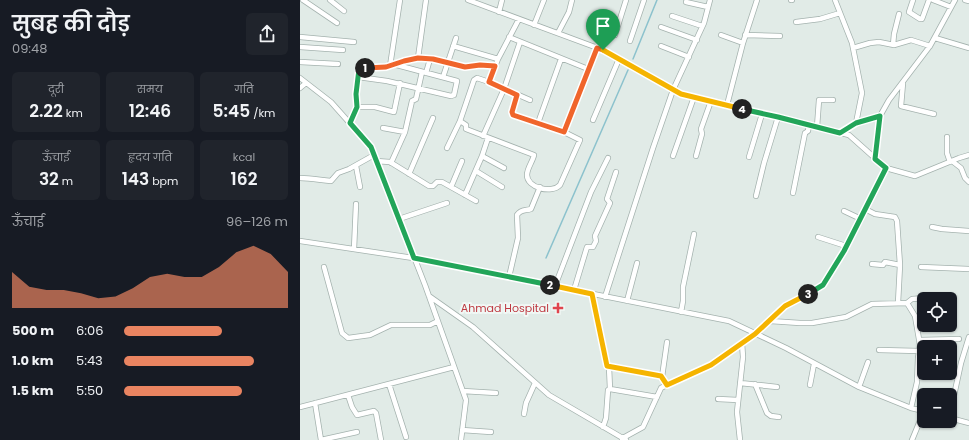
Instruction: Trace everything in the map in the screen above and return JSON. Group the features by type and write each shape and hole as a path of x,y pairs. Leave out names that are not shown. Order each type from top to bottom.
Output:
{"street":[{"path":"300,5 304,0 337,23"},
{"path":"330,0 344,11"},
{"path":"391,65 400,0"},
{"path":"418,58 426,0"},
{"path":"468,0 597,48 681,94 849,135 886,168 915,176 969,155"},
{"path":"500,12 502,0"},
{"path":"534,24 544,0"},
{"path":"558,33 569,12 572,0"},
{"path":"615,35 626,0"},
{"path":"630,41 644,0"},
{"path":"605,297 638,190 673,90 697,40 710,0"},
{"path":"727,105 745,34 757,0"},
{"path":"835,0 853,48 862,93 856,123"},
{"path":"913,0 909,12 920,20 922,19 929,0"},
{"path":"933,0 951,6"},
{"path":"875,159 880,116 889,100 930,46 955,0"},
{"path":"964,0 969,1"},
{"path":"686,2 708,7"},
{"path":"796,22 812,21 840,13"},
{"path":"893,45 899,14"},
{"path":"672,16 702,26"},
{"path":"489,82 498,59 519,19"},
{"path":"661,27 697,40"},
{"path":"745,34 780,36"},
{"path":"721,35 743,42"},
{"path":"509,37 588,69"},
{"path":"300,38 354,42"},
{"path":"443,77 456,38"},
{"path":"935,38 969,48"},
{"path":"853,48 875,42 893,45 911,40 930,46"},
{"path":"482,136 504,89 520,42"},
{"path":"453,46 498,59"},
{"path":"661,46 689,57"},
{"path":"300,47 343,50"},
{"path":"564,132 597,48"},
{"path":"350,123 357,107 356,94 360,68 382,67 418,58 430,59 465,67 480,65 495,66"},
{"path":"392,163 405,132 412,101 416,100 418,87 430,59"},
{"path":"538,123 561,59"},
{"path":"593,120 619,59"},
{"path":"300,62 338,64"},
{"path":"358,77 418,87 453,95 457,82 424,72 391,65"},
{"path":"300,78 331,102 371,147 429,296 466,400 461,440"},
{"path":"447,148 460,121 475,79 477,78 489,82 530,100"},
{"path":"903,82 901,106 934,114"},
{"path":"300,88 306,83"},
{"path":"357,107 375,107 394,112 400,84"},
{"path":"460,121 466,125 466,129 534,155 527,176 531,184 549,190 559,186 580,141 579,139 564,132 512,114 517,95"},
{"path":"673,156 694,97"},
{"path":"816,127 819,100 833,100"},
{"path":"696,156 702,129 711,101"},
{"path":"749,157 762,114"},
{"path":"840,133 856,123 880,116"},
{"path":"756,196 778,117"},
{"path":"409,174 433,118"},
{"path":"794,193 805,133 808,131 808,125"},
{"path":"383,128 405,132"},
{"path":"947,137 947,153 951,161 961,168 965,178 969,182"},
{"path":"465,195 476,171 488,138"},
{"path":"300,178 313,178 317,180 331,181 338,173 356,166 374,155"},
{"path":"482,156 504,168"},
{"path":"555,286 588,198 608,158"},
{"path":"376,161 384,160 392,163 431,187 439,181 476,201"},
{"path":"451,187 462,161"},
{"path":"356,166 360,187"},
{"path":"429,296 473,327 549,395 623,439 643,427 661,388 711,365 755,334 785,306 823,285 861,219 886,168"},
{"path":"476,171 502,187"},
{"path":"574,290 587,247 593,247 596,241 595,236 610,203 607,199 616,172"},
{"path":"509,277 518,238 517,215 520,211 531,209 540,187"},
{"path":"399,219 447,203"},
{"path":"354,249 356,204"},
{"path":"865,209 875,214 896,218 900,264 898,302"},
{"path":"844,211 861,219"},
{"path":"932,227 969,230"},
{"path":"681,312 683,287 694,234"},
{"path":"818,237 846,246"},
{"path":"300,241 414,258 729,322 786,348 859,387 911,408 924,411 912,440"},
{"path":"872,264 883,265 885,262 900,264"},
{"path":"626,301 637,263"},
{"path":"324,266 342,333 348,338 370,335 391,325 430,325 438,321"},
{"path":"921,267 969,269"},
{"path":"592,294 607,366 609,367 610,389 607,391 606,418 603,427"},
{"path":"770,321 812,323 846,317 872,304 898,302 907,303 912,299 917,299"},
{"path":"907,303 915,316 920,340 959,339"},
{"path":"956,388 969,337"},
{"path":"667,342 662,377 667,385"},
{"path":"740,440 737,412 743,356 742,343"},
{"path":"879,350 917,350"},
{"path":"859,387 868,362"},
{"path":"810,385 814,364"},
{"path":"300,407 454,367"},
{"path":"609,367 662,377"},
{"path":"911,408 917,380"},
{"path":"524,414 526,404 535,383"},
{"path":"740,383 777,387"},
{"path":"389,384 406,437"},
{"path":"755,384 767,413 771,416 779,417"},
{"path":"610,389 657,397"},
{"path":"463,391 496,393"},
{"path":"348,395 352,407 357,415 374,412 376,413 381,440"},
{"path":"718,399 738,400"},
{"path":"315,403 321,440 357,432"},
{"path":"957,420 969,423"},
{"path":"462,430 491,432"}],"waterway":[{"path":"633,59 657,0"},
{"path":"546,258 628,70"}],"place":[{"name":"Ahmad Hospital","path":"558,308"}],"route":[{"path":"597,48 603,50 681,94 840,133 856,123 880,116 875,159 886,168 844,251 823,285 785,306 755,334 711,365 667,385 661,376 607,366 592,294 414,258 371,147 350,123 357,107 356,94 360,68 386,67 418,58 433,59 465,67 480,65 495,66 489,82 517,95 512,112 513,115 564,132 597,48"}]}
